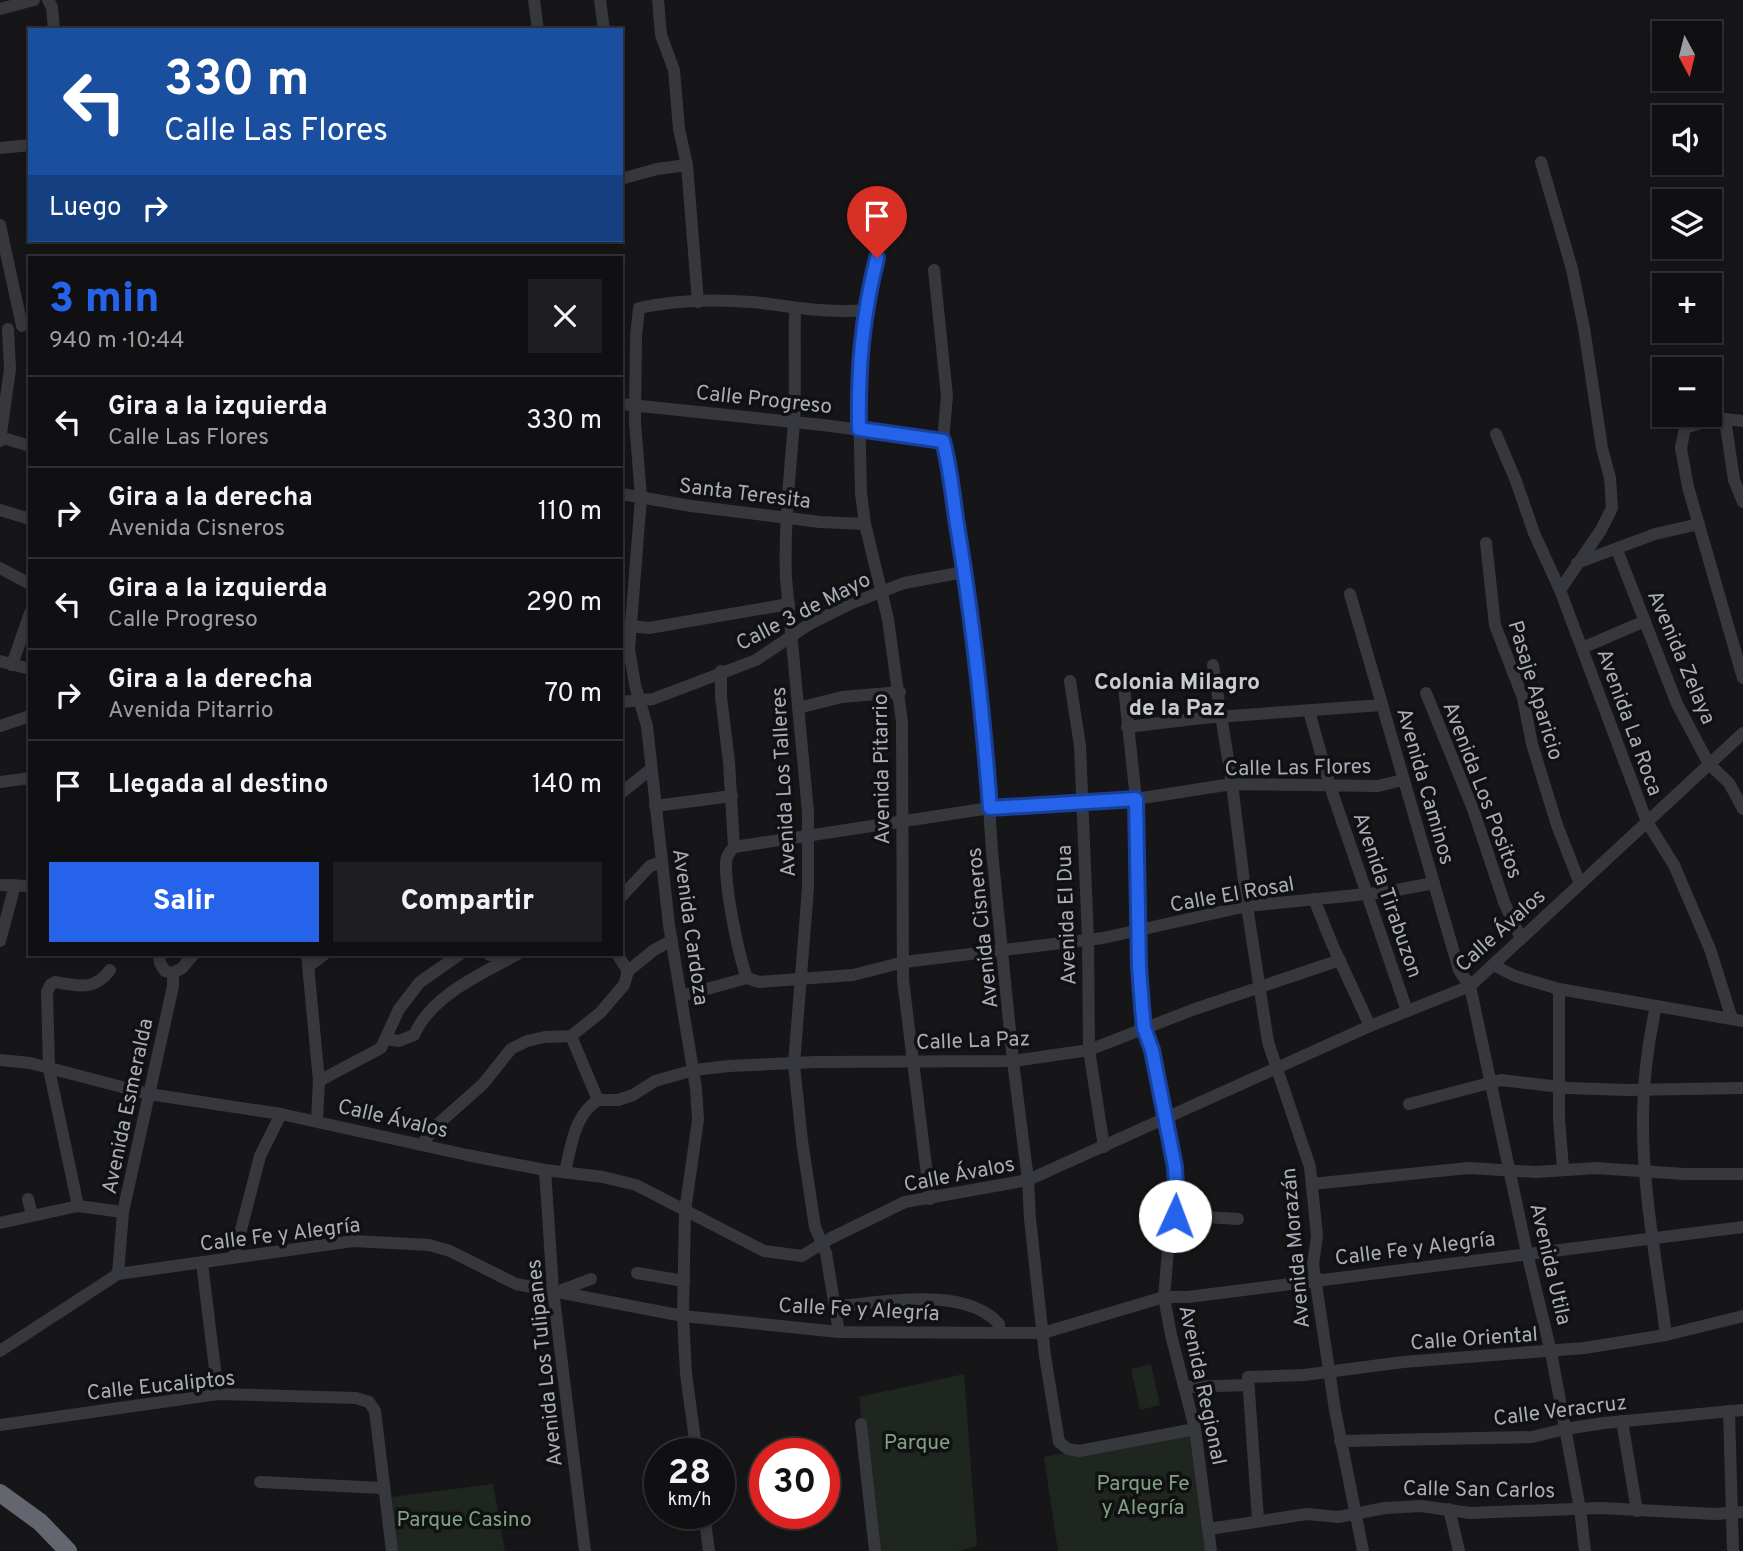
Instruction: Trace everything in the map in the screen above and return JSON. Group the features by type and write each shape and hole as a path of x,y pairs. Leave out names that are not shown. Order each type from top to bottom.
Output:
{"highway":[{"path":"0,1493 40,1522 68,1551"}],"street":[{"path":"0,9 34,0"},
{"path":"48,0 52,7 54,28"},
{"path":"534,0 538,28"},
{"path":"600,0 604,28"},
{"path":"658,0 661,35 674,70 679,129 687,165 698,302 751,302 839,313 865,310"},
{"path":"0,148 28,145"},
{"path":"1541,162 1572,269 1588,349 1602,448 1610,478 1612,509 1560,590"},
{"path":"623,178 657,169 687,165"},
{"path":"1,230 15,327 0,439 28,446"},
{"name":"Avenida Pitarrio","path":"877,258 860,341 861,493 900,692 903,980 930,1199"},
{"name":"Avenida Cisneros","path":"934,271 947,396 943,441 951,471 983,715 1013,1061 1043,1333 1059,1442 1068,1449 1079,1451 1195,1429"},
{"name":"Avenida Cardoza","path":"695,1438 686,1374 683,1316 685,1211 698,1120 694,1070 661,862 647,726 639,701 626,626 641,498 636,455 636,336 639,308 673,301 698,302"},
{"name":"Avenida Los Talleres","path":"795,309 794,422 784,540 808,835 808,888 794,1064 815,1227 826,1253 839,1332"},
{"name":"Calle Progreso","path":"623,404 859,429 943,441"},
{"path":"1743,421 1716,418 1685,428 1681,448 1688,488 1743,678"},
{"path":"1725,419 1734,480 1743,502"},
{"name":"Avenida La Roca","path":"1496,434 1534,533 1560,590 1647,822 1674,865 1737,1020"},
{"name":"Santa Teresita","path":"623,494 786,517 865,524"},
{"path":"0,510 28,518"},
{"path":"1577,564 1655,534 1699,524"},
{"name":"Pasaje Aparicio","path":"1486,543 1495,625 1523,698 1532,744 1557,825 1580,884"},
{"name":"Avenida Zelaya","path":"1617,550 1677,704 1709,764 1728,783 1743,809"},
{"path":"0,568 28,583"},
{"name":"Calle 3 de Mayo","path":"623,702 653,699 721,671 756,660 808,625 850,604 904,583 964,572"},
{"name":"Avenida Caminos","path":"1350,594 1459,970 1470,986"},
{"path":"626,626 649,628 789,604"},
{"path":"28,616 6,663 28,668"},
{"path":"1582,648 1645,621"},
{"name":"Avenida Morazán","path":"1213,665 1268,1042 1310,1167 1317,1236 1313,1264 1315,1280 1340,1441 1363,1551"},
{"path":"681,996 747,978 725,864 728,853 734,847 721,671"},
{"name":"Avenida El Dua","path":"1070,681 1080,746 1088,939 1089,1050 1104,1147"},
{"name":"Avenida Regional","path":"1124,687 1136,799 1139,967 1144,1028 1152,1050 1175,1167 1177,1206 1169,1240 1164,1297 1195,1429 1211,1551"},
{"path":"798,708 842,697 900,692"},
{"name":"Avenida Los Positos","path":"1426,693 1473,809 1504,902 1521,939"},
{"path":"1127,727 1382,705"},
{"name":"Avenida Tirabuzon","path":"1309,711 1330,786 1407,1011"},
{"path":"0,726 28,717"},
{"name":"Calle Ávalos","path":"0,1060 30,1063 149,1094 281,1114 545,1170 603,1177 636,1185 764,1251 802,1256 905,1202 1028,1180 1370,1026 1470,986 1743,733"},
{"path":"623,791 651,769"},
{"path":"0,782 28,778"},
{"name":"Calle Las Flores","path":"734,847 990,808 1136,799 1232,784 1378,786 1403,780"},
{"path":"654,806 732,796"},
{"path":"623,895 650,866 661,862"},
{"name":"Calle El Rosal","path":"747,978 759,982 853,975 904,962 1140,930 1247,906 1386,892 1434,883"},
{"path":"0,885 28,886"},
{"path":"0,941 15,886"},
{"path":"1314,898 1370,1026"},
{"path":"421,1145 438,1124 483,1084 511,1049 527,1041 545,1037 571,1036 600,1013 624,985 628,971 653,950 672,940"},
{"path":"159,956 165,971 173,973 182,968 192,956"},
{"path":"319,1081 381,1048 399,1009 420,982 457,956"},
{"path":"493,956 505,961"},
{"path":"386,1039 400,1041 414,1035 418,1024 440,1001 514,956"},
{"path":"618,956 628,971"},
{"path":"308,960 319,1081 317,1121"},
{"name":"Calle La Paz","path":"597,1097 618,1100 633,1095 655,1081 694,1070 794,1064 1013,1061 1089,1050 1144,1028 1340,960"},
{"path":"1493,965 1515,976 1559,989 1737,1020"},
{"path":"78,1206 49,1069 47,992 51,984 93,985 103,979 110,970"},
{"name":"Avenida Esmeralda","path":"118,1274 123,1212 173,986 173,973"},
{"name":"Avenida Utila","path":"1470,986 1489,1083 1551,1352 1580,1509 1584,1551"},
{"path":"1559,989 1559,1087 1563,1168"},
{"path":"1656,1006 1648,1051 1643,1116 1646,1171 1666,1335"},
{"path":"565,1172 578,1125 597,1097 571,1036"},
{"path":"1409,1104 1501,1080 1559,1087 1645,1090 1743,1088"},
{"path":"234,1257 260,1156 281,1114"},
{"path":"1312,1184 1468,1168 1536,1172 1563,1168 1743,1174"},
{"name":"Avenida Los Tulipanes","path":"545,1170 585,1551"},
{"path":"28,1199 32,1215"},
{"path":"0,1223 78,1206 123,1212"},
{"path":"1175,1216 1238,1219"},
{"name":"Calle Fe y Alegría","path":"0,1351 118,1274 353,1241 429,1245 450,1251 516,1284 683,1316 839,1332 1043,1333 1164,1297 1188,1297 1743,1227"},
{"path":"202,1263 218,1394"},
{"path":"637,1273 684,1281"},
{"path":"557,1290 591,1279"},
{"path":"836,1306 913,1300 957,1302 990,1314 999,1324 999,1333"},
{"name":"Calle Oriental","path":"1184,1387 1403,1362 1551,1352 1666,1335 1743,1317"},
{"path":"1248,1381 1258,1520"},
{"name":"Calle Eucaliptos","path":"0,1425 218,1394 356,1398 369,1402 375,1411 383,1488"},
{"name":"Calle Veracruz","path":"1340,1441 1532,1437 1565,1429 1622,1421 1743,1410"},
{"path":"1729,1411 1737,1513 1733,1551"},
{"path":"1622,1421 1637,1511"},
{"path":"861,1424 875,1551"},
{"path":"260,1482 383,1488 392,1551"},
{"name":"Calle San Carlos","path":"1209,1529 1307,1514 1338,1517 1385,1508 1421,1506 1470,1513 1580,1509 1737,1513"},
{"path":"1448,1509 1459,1551"},
{"path":"707,1529 709,1551"}],"green space":[{"path":"1151,1364 1160,1405 1140,1410 1131,1369"},
{"name":"Parque","path":"964,1374 977,1546 959,1551 876,1551 859,1397"},
{"name":"Parque Fe y Alegría","path":"1195,1429 1211,1551 1058,1551 1044,1457"},
{"name":"Parque Casino","path":"493,1484 505,1551 396,1551 392,1497"}],"district":[{"name":"Colonia Milagro de la Paz","path":"1177,694"}],"route":[{"path":"877,258 867,296 860,341 859,429 943,441 951,471 973,635 983,715 990,808 1136,799 1142,1007 1144,1028 1152,1050 1175,1167 1175,1216"}]}
